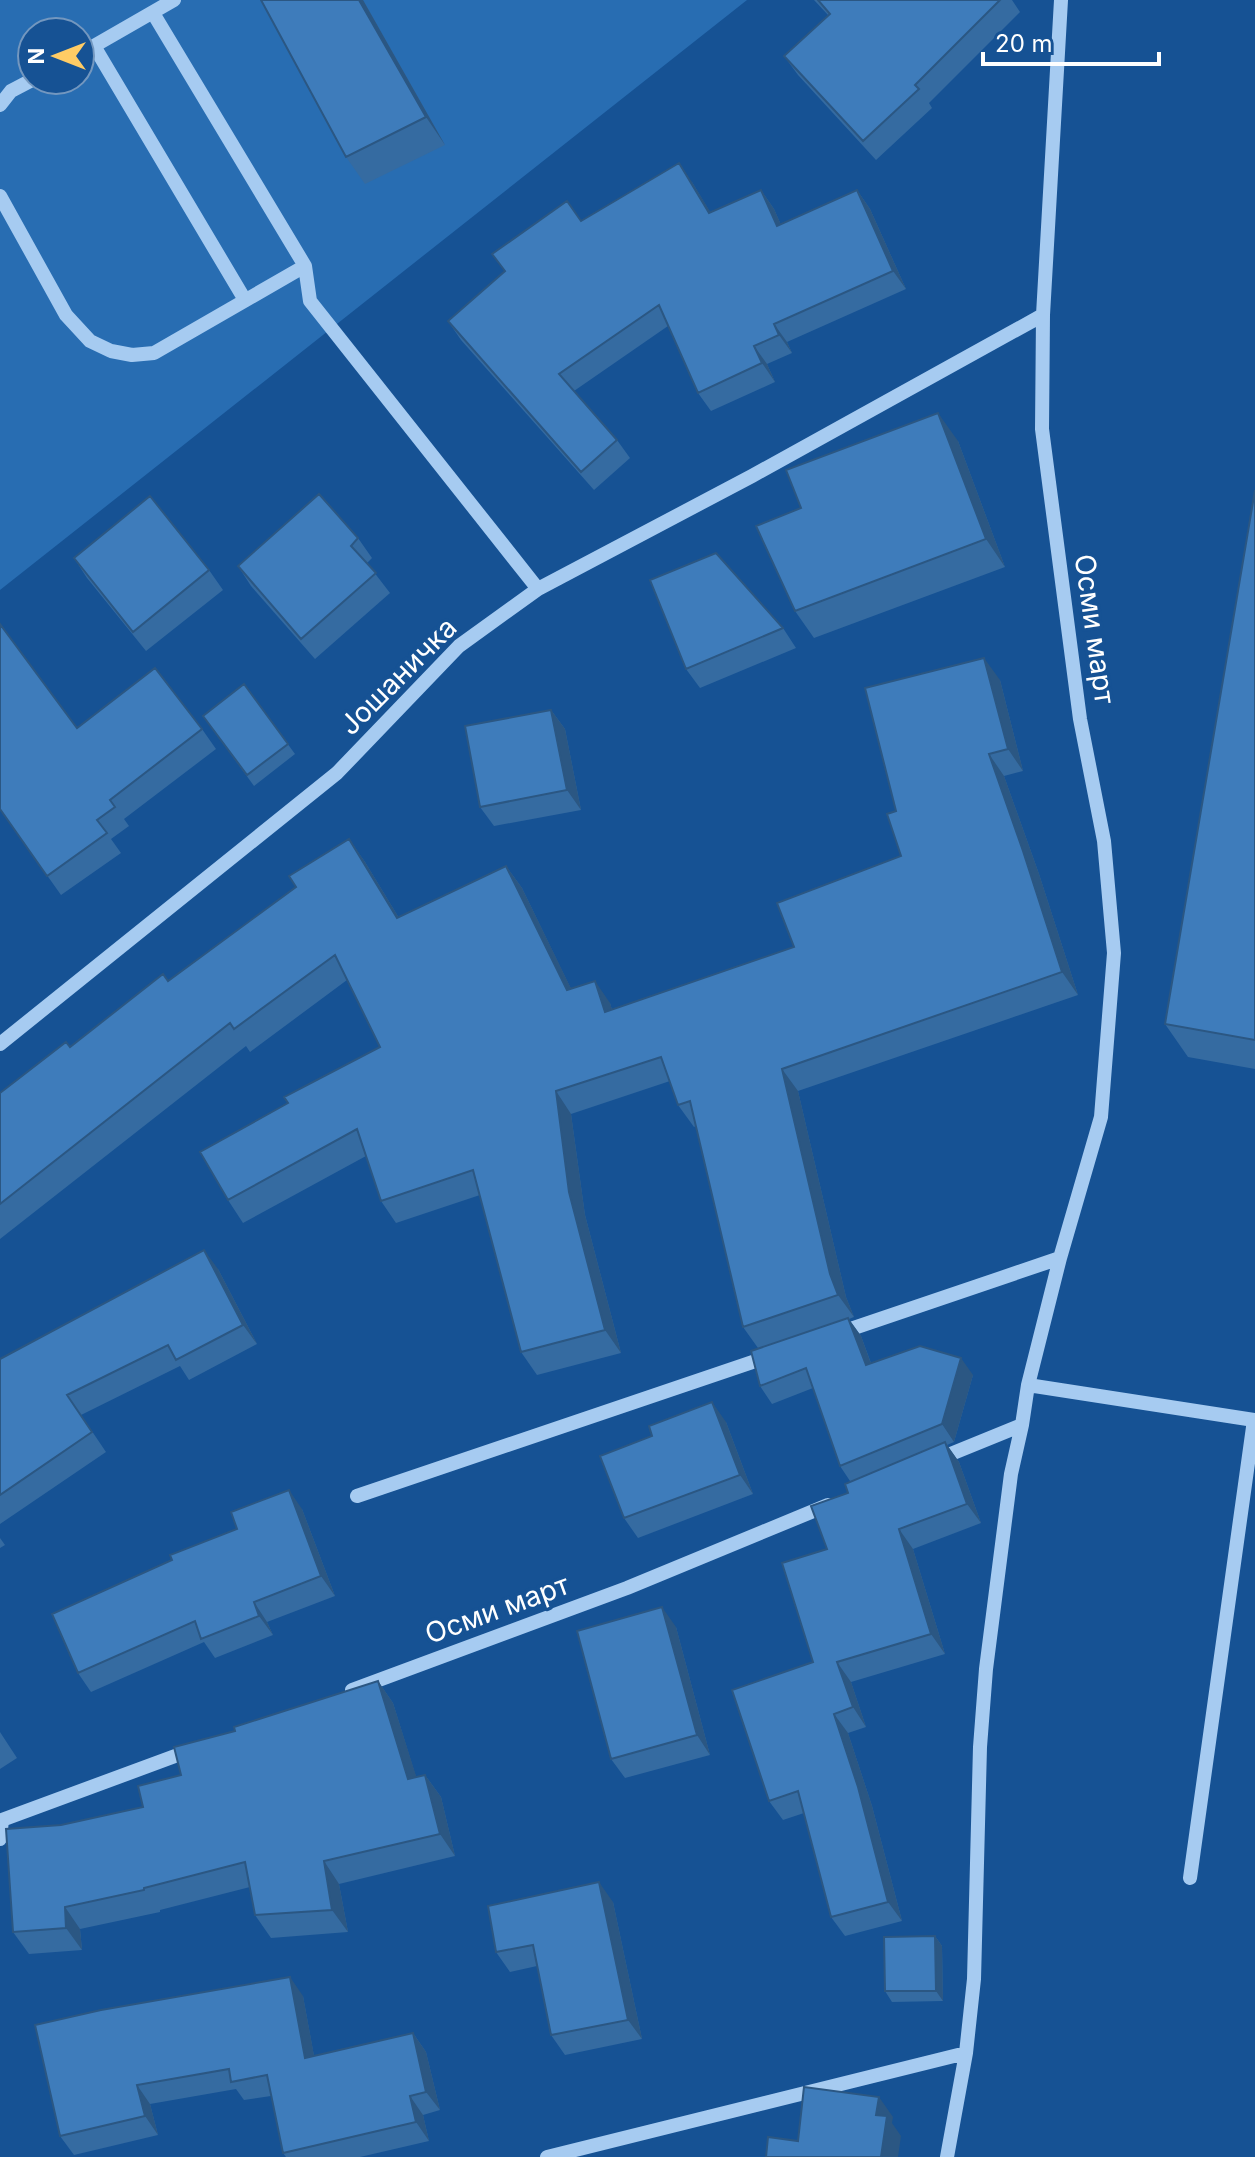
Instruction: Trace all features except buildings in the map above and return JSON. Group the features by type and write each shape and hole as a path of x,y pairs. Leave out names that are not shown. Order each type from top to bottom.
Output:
{"street":[{"path":"96,45 174,0"},
{"name":"Осми март","path":"947,2157 966,2053 974,1979 980,1747 986,1669 1011,1474 1028,1385 1060,1258 1101,1117 1114,953 1104,841 1080,719 1042,429 1043,315 1061,0"},
{"path":"153,13 305,266 310,301 538,589"},
{"path":"96,49 245,300"},
{"path":"0,105 16,88"},
{"path":"0,196 66,315 90,341 111,351 132,355 154,353 305,266"},
{"name":"Јошаничка","path":"0,1044 337,773 459,646 538,589 752,476 1043,315"},
{"path":"821,1339 1060,1258"},
{"path":"357,1496 791,1349"},
{"path":"1028,1385 1254,1417 1190,1878"},
{"path":"920,1467 1022,1425"},
{"name":"Осми март","path":"344,1693 627,1588 847,1497"},
{"path":"0,1839 2,1820 210,1743"},
{"path":"547,2157 966,2053"}],"shaded area":[{"path":"0,0 747,0 0,590"}]}
